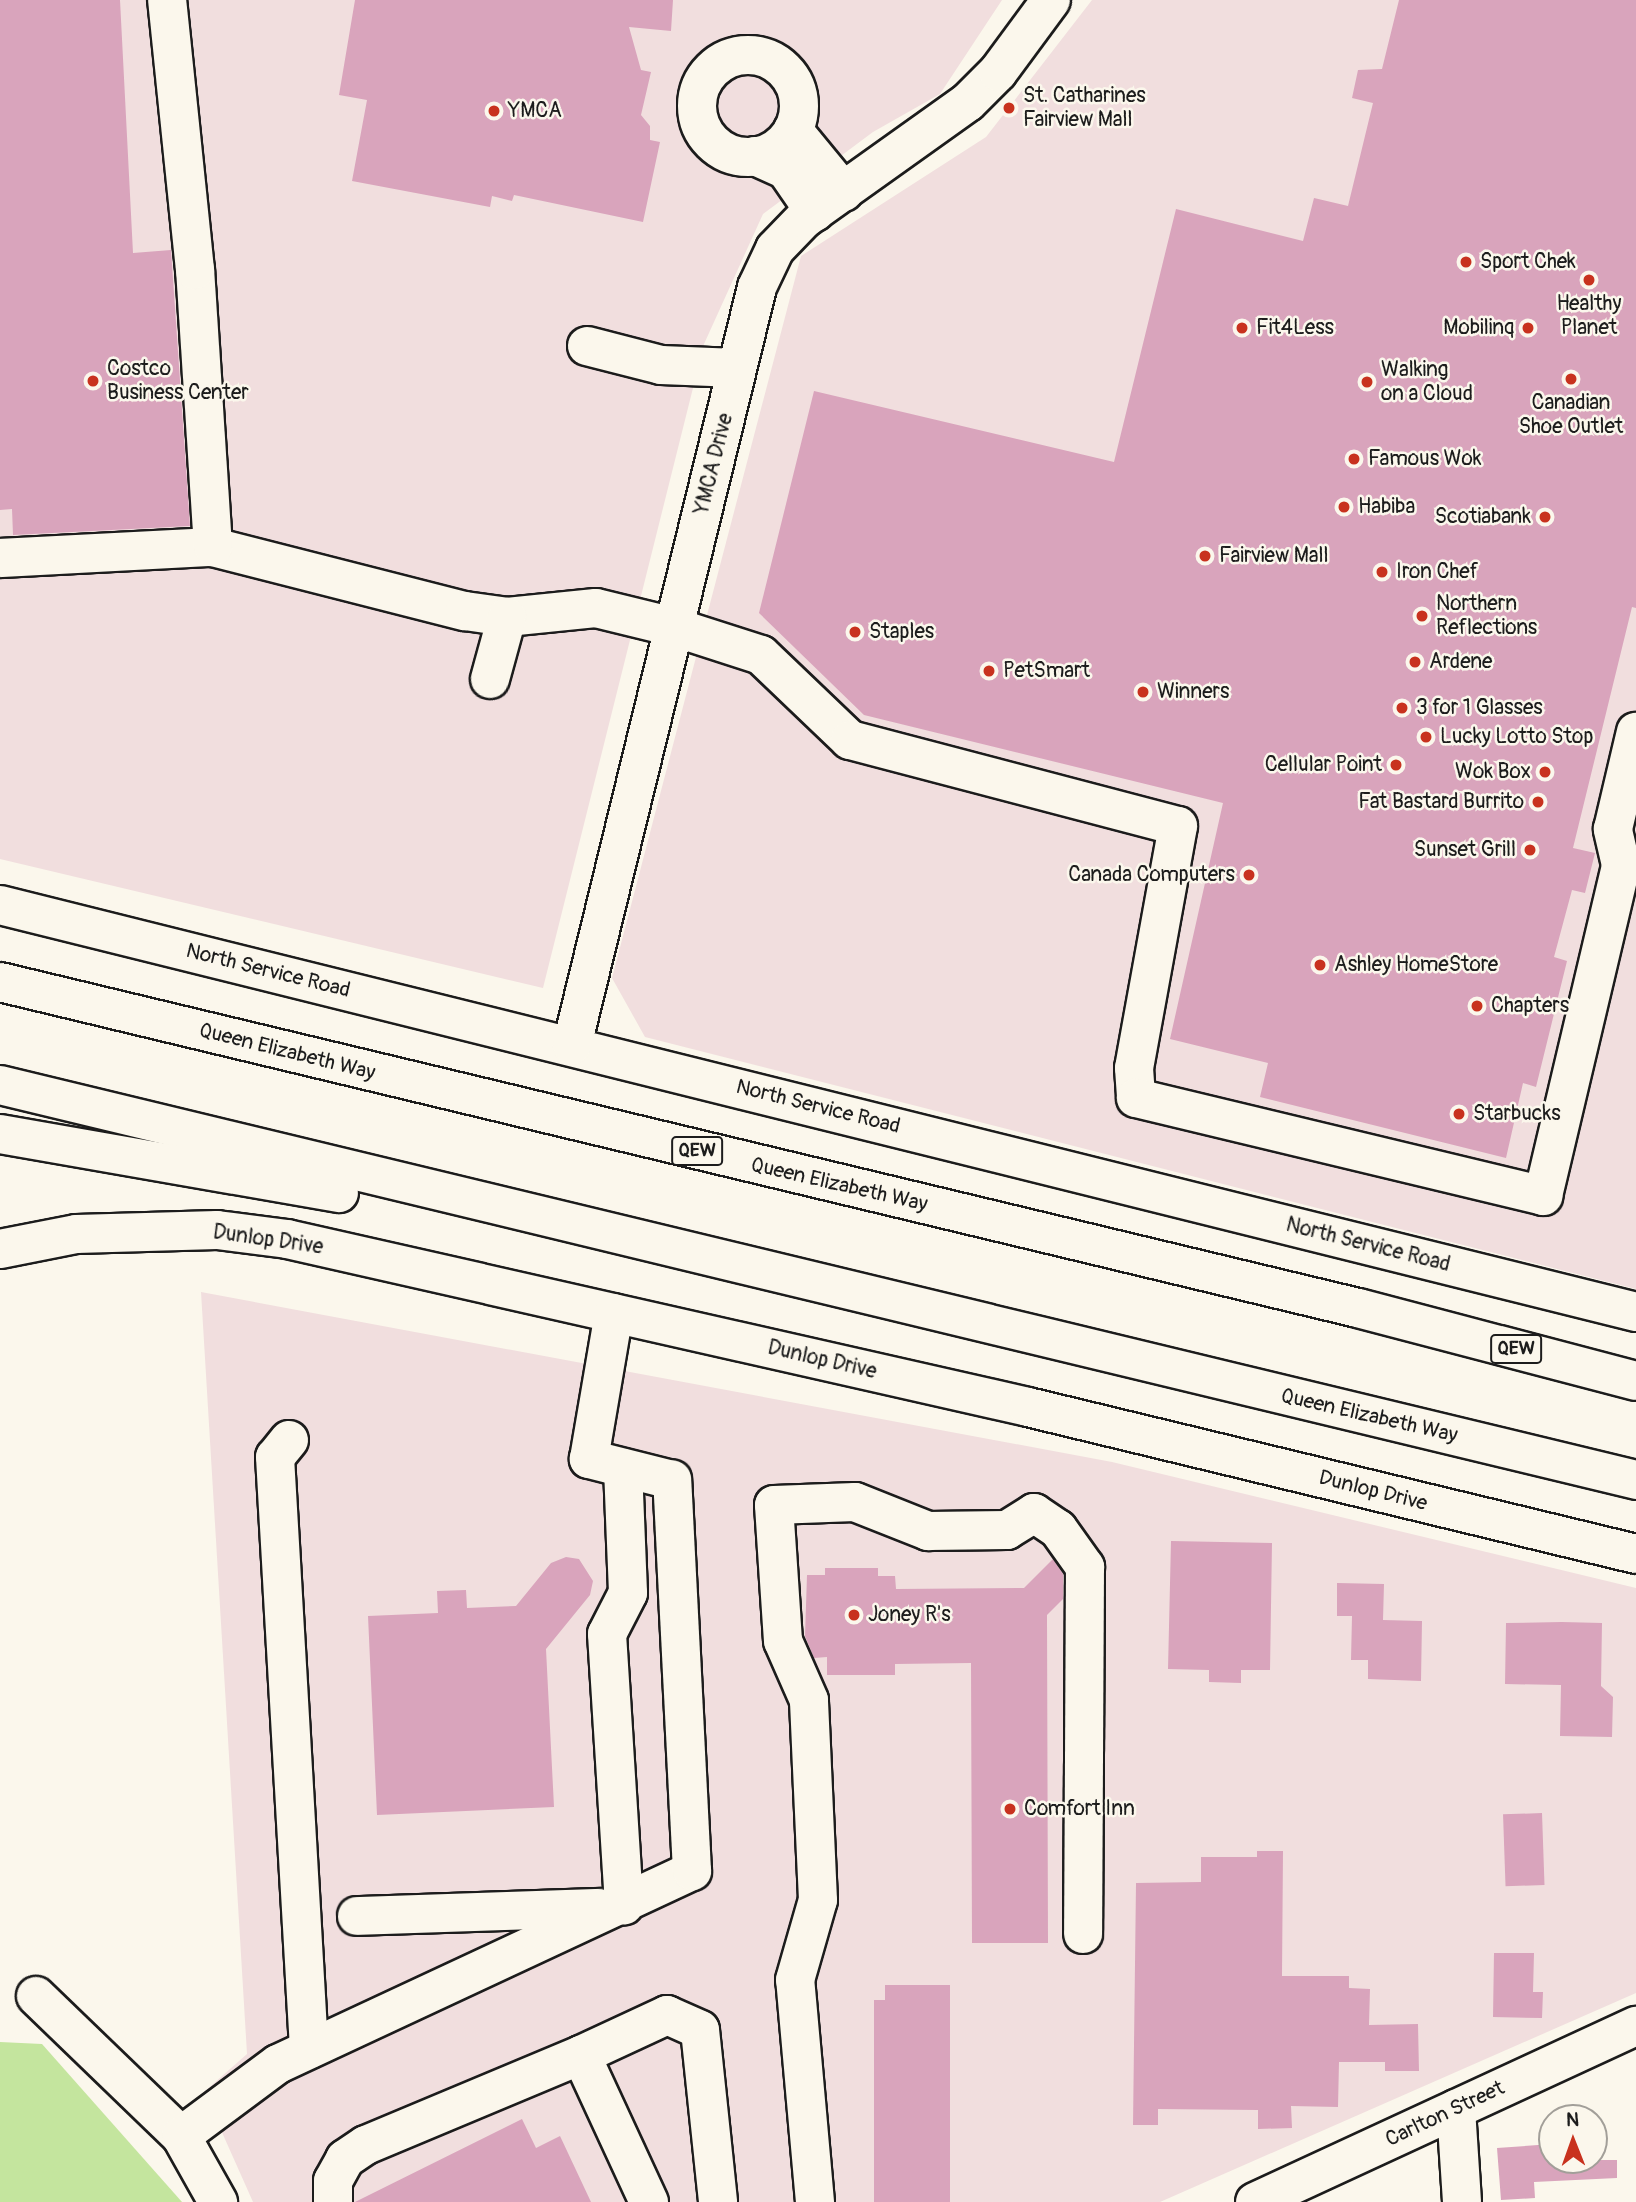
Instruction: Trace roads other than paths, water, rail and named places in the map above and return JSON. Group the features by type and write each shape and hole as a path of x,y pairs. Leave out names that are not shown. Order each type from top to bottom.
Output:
{"main road":[{"path":"167,0 195,270 213,547"},
{"name":"YMCA Drive","path":"572,1045 757,287 775,249 830,202 968,102 998,72 1051,0"},
{"path":"755,156 771,152 793,130 799,103 781,66 754,55 724,60 711,69 697,97 701,128 723,150 755,156 786,170 830,202"},
{"path":"793,130 830,202"},
{"path":"587,345 661,365 737,368"},
{"path":"0,558 213,547 508,617 596,608 674,627 761,656 850,740 1178,826 1134,1068 1136,1098 1543,1196 1624,911 1621,865 1613,829 1636,732"},
{"path":"490,679 508,617"},
{"name":"North Service Road","path":"0,905 572,1045 1636,1312"},
{"name":"Queen Elizabeth Way","path":"0,982 1358,1308 1636,1381"},
{"name":"Queen Elizabeth Way","path":"0,1085 702,1257 1636,1479"},
{"path":"0,1134 702,1257"},
{"name":"Dunlop Drive","path":"0,1249 76,1234 217,1230 287,1239 614,1313 1636,1554"},
{"path":"181,2136 278,2064 692,1871 672,1480 589,1459 614,1313"},
{"path":"289,1440 275,1457 309,2049"},
{"path":"621,1906 607,1634 628,1593 623,1468"},
{"path":"815,2202 795,1980 818,1900 809,1700 783,1641 774,1505 855,1502 928,1531 1007,1530 1034,1513 1058,1529 1079,1558 1085,1567 1083,1934"},
{"path":"357,1916 621,1906"},
{"path":"36,1996 181,2136 218,2202"},
{"path":"333,2202 333,2181 345,2159 366,2145 582,2055 667,2015 700,2030 718,2202"},
{"name":"Carlton Street","path":"1255,2202 1636,2026"},
{"path":"582,2055 649,2202"},
{"path":"1456,2109 1462,2202"}],"place":[{"name":"St. Catharines Fairview Mall","path":"1009,108"},
{"name":"YMCA","path":"494,111"},
{"name":"Sport Chek","path":"1466,262"},
{"name":"Healthy Planet","path":"1589,280"},
{"name":"Fit4Less","path":"1242,328"},
{"name":"Mobilinq","path":"1528,328"},
{"name":"Canadian Shoe Outlet","path":"1571,379"},
{"name":"Costco Business Center","path":"93,381"},
{"name":"Walking on a Cloud","path":"1367,382"},
{"name":"Famous Wok","path":"1354,459"},
{"name":"Habiba","path":"1344,507"},
{"name":"Scotiabank","path":"1545,517"},
{"name":"Fairview Mall","path":"1205,556"},
{"name":"Iron Chef","path":"1382,572"},
{"name":"Northern Reflections","path":"1422,616"},
{"name":"Staples","path":"855,632"},
{"name":"Ardene","path":"1415,662"},
{"name":"PetSmart","path":"989,671"},
{"name":"Winners","path":"1143,692"},
{"name":"3 for 1 Glasses","path":"1402,708"},
{"name":"Lucky Lotto Stop","path":"1426,737"},
{"name":"Cellular Point","path":"1396,765"},
{"name":"Wok Box","path":"1545,772"},
{"name":"Fat Bastard Burrito","path":"1538,802"},
{"name":"Sunset Grill","path":"1530,850"},
{"name":"Canada Computers","path":"1249,875"},
{"name":"Ashley HomeStore","path":"1320,965"},
{"name":"Chapters","path":"1477,1006"},
{"name":"Starbucks","path":"1459,1114"},
{"name":"Joney R's","path":"854,1615"},
{"name":"Comfort Inn","path":"1010,1809"}]}
